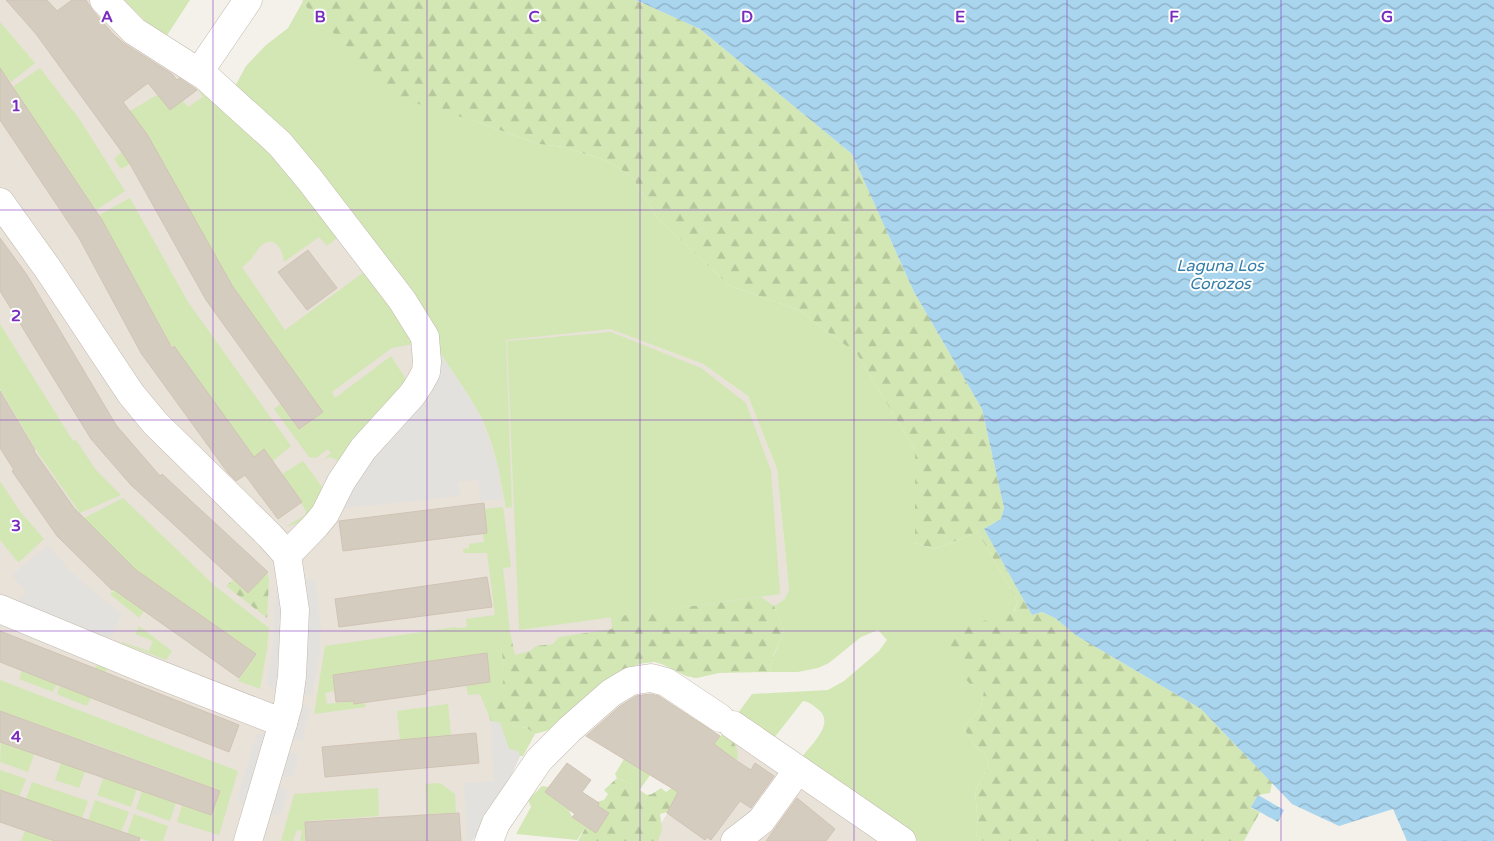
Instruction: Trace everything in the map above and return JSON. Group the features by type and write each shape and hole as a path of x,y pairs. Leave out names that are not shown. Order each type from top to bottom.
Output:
{"street":[{"path":"104,0 134,32 199,72 280,144 402,300 422,330 427,345 428,362 426,372 420,383 412,395 366,444 344,476 324,514 287,555"},
{"path":"199,72 248,0"},
{"path":"0,202 48,269 131,394 155,423 287,555 296,622 288,706 248,841"},
{"path":"0,609 172,680 283,723"},
{"path":"489,841 496,823 539,760 570,729 611,693 631,681 651,678 666,682 902,841"},
{"path":"735,841 761,821 798,771"}],"shaded area":[{"path":"0,0 124,0 164,40 610,329 703,364 748,396 777,469 789,590 784,600 774,606 753,608 523,717 520,756 510,778 472,841 0,841"},
{"path":"439,351 481,417 499,470 502,499 480,501 478,480 458,482 460,496 337,509"},
{"path":"48,545 72,573 122,615 110,637 16,603 26,592 12,575"},
{"path":"300,576 315,581 321,626 319,655 312,695 299,696"},
{"path":"277,577 282,588 278,691 267,685 273,645"},
{"path":"298,701 309,708 303,740 290,738"},
{"path":"738,713 919,841 654,841 658,828 691,776"},
{"path":"491,721 500,723 509,749 518,751 520,756 508,782 479,833 472,841 467,841 464,783 494,781"},
{"path":"271,732 248,810 237,800 256,735"},
{"path":"286,751 299,755 293,777 279,777"},
{"path":"278,783 288,793 281,814 268,815"}],"green space":[{"path":"124,0 190,0 164,40"},
{"path":"303,0 636,0 700,29 852,154 914,292 982,409 1004,508 1001,519 984,529 1032,615 1042,612 1055,618 1077,636 1201,709 1272,783 1270,793 1258,795 1251,808 1260,812 1244,841 983,841 976,835 978,825 975,791 989,765 984,753 975,746 963,727 981,708 984,690 971,685 961,673 947,633 1014,611 1018,603 978,532 935,549 915,543 915,450 857,354 799,310 730,286 658,219 632,177 610,162 564,147 539,144 474,121 393,96 324,23 302,3"},
{"path":"302,3 324,23 474,121 539,144 564,147 610,162 632,177 658,219 730,286 799,310 857,354 915,450 915,543 935,549 978,532 1018,603 971,685 984,690 981,708 963,727 975,746 984,753 989,765 975,791 978,825 976,835 983,841 919,841 801,758 815,742 823,729 824,723 824,717 820,711 810,703 803,701 774,738 738,713 752,694 828,690 844,681 879,651 887,640 878,630 861,637 829,663 818,668 798,672 770,672 773,657 784,631 774,606 784,600 789,590 777,469 748,396 703,364 610,329 506,340 512,507 506,508 497,461 490,439 481,417 466,392 439,351 234,88 246,66 266,45 288,28"},
{"path":"0,22 35,63 11,82 0,69"},
{"path":"40,68 80,120 125,191 96,210 14,89 14,86"},
{"path":"200,87 266,143 342,234 327,246 319,237 284,262 278,245 267,242 242,267 285,330 368,269 419,343 392,348 332,392 335,398 391,356 406,379 405,384 339,461 330,457 323,460 331,453 328,449 316,458 309,457 274,409 280,404 299,429 323,412 129,162 130,164 121,169 114,159 122,152 124,155 130,111 157,95 182,100 188,107 203,97 198,89"},
{"path":"130,198 188,302 291,446 273,461 264,450 254,457 174,346 171,345 101,218 92,223 90,220"},
{"path":"0,324 73,441 76,440 96,470 121,495 80,513 38,453 0,389"},
{"path":"611,332 701,368 746,403 771,471 780,594 519,630 507,341"},
{"path":"303,461 323,488 309,513 299,522 287,526 305,515 306,511 301,503 302,501 282,474"},
{"path":"0,481 19,510 44,539 19,562 0,540"},
{"path":"123,498 215,586 269,628 260,689 238,681 256,654 138,572 121,595 144,611 139,618 110,594 134,568 84,518"},
{"path":"503,507 511,567 503,568 510,632 503,636 504,675 501,687 497,692 484,704 480,694 468,695 466,686 490,682 487,653 333,675 335,691 325,693 327,704 354,701 355,704 365,703 366,707 314,714 325,646 467,627 466,619 495,615 487,553 463,553 463,549 469,548 469,544 484,542 483,534 487,533 484,509"},
{"path":"267,572 269,580 267,618 226,586 233,580 248,593"},
{"path":"761,597 774,606 784,631 773,656 770,672 719,673 697,678 686,676 655,662 644,663 628,668 549,730 535,734 527,728 491,721 484,704 501,687 504,675 502,642 503,636 510,632 515,655 530,651 536,646 553,644 559,637 612,629 611,617"},
{"path":"139,626 172,651 166,660 121,643 149,651 153,641 135,634"},
{"path":"98,662 108,666 95,700 91,698 87,706 57,694 60,686 85,695"},
{"path":"22,671 57,684 53,692 19,679"},
{"path":"0,680 238,771 219,835 177,822 182,805 211,815 219,790 83,740 74,766 85,771 79,788 55,780 61,763 67,765 76,738 0,711"},
{"path":"448,704 451,736 400,741 397,711"},
{"path":"500,723 527,728 535,734 523,756 520,756 518,751 509,749"},
{"path":"723,735 735,745 738,753 737,761 732,757 691,776 720,736"},
{"path":"1,742 34,754 28,772 0,762"},
{"path":"624,759 650,775 639,791 629,783 617,778 615,774"},
{"path":"0,770 26,779 19,797 0,790"},
{"path":"104,777 137,788 131,807 97,795"},
{"path":"617,778 629,783 647,795 661,788 666,792 672,788 678,792 668,812 660,814 662,830 658,841 578,841 586,827 584,814 597,802 604,800 608,794 604,790"},
{"path":"32,782 88,801 82,818 61,812 51,840 53,841 21,841 25,831 41,836 26,799"},
{"path":"440,783 455,794 456,813 427,814 425,784"},
{"path":"542,786 549,787 545,792 569,810 572,817 586,827 577,840 516,834 531,807 528,800"},
{"path":"378,788 379,816 305,821 306,841 300,841 302,831 297,830 293,840 295,841 281,841 294,794"},
{"path":"142,791 176,802 170,821 136,809"},
{"path":"95,800 129,812 121,832 88,821"},
{"path":"134,814 168,826 163,841 148,841 127,834"}],"water":[{"name":"Laguna Los Corozos","path":"636,0 1494,0 1494,841 1407,841 1393,809 1339,826 1292,804 1201,709 1077,636 1055,618 1042,612 1032,615 984,529 1001,519 1004,508 982,409 914,292 852,154 700,29"},
{"path":"1258,795 1284,810 1278,822 1251,807"}],"building":[{"path":"6,0 47,0 57,11 72,0 86,0 114,35 125,44 172,74 177,80 179,78 197,90 170,110 148,83 123,102 147,134 233,287 323,412 299,429 206,300 130,164 36,34"},
{"path":"0,68 102,220 172,348 174,346 254,457 264,449 302,502 278,519 245,475 236,481 228,473 141,353 79,238 0,120"},
{"path":"0,238 27,275 116,425 160,476 162,474 268,572 248,593 131,485 91,439 0,291"},
{"path":"308,250 337,288 307,310 278,272"},
{"path":"0,391 34,451 74,508 136,570 256,654 239,678 112,590 57,536 12,471 14,470 0,448"},
{"path":"484,503 487,533 343,551 339,521"},
{"path":"487,577 492,607 339,627 335,599"},
{"path":"0,631 239,725 229,752 0,662"},
{"path":"487,653 490,682 426,691 426,694 354,704 354,701 336,702 333,675"},
{"path":"650,694 659,696 720,736 714,744 737,761 751,770 755,763 774,776 751,808 740,801 711,840 707,837 705,840 667,813 678,792 586,736 620,706 636,696"},
{"path":"0,711 220,791 211,815 0,742"},
{"path":"476,733 479,763 325,777 322,747"},
{"path":"567,763 591,780 582,792 599,803 598,806 609,813 596,833 572,817 575,814 545,792"},
{"path":"0,790 140,838 139,841 55,841 0,822"},
{"path":"797,798 835,829 826,841 766,841"},
{"path":"459,813 461,841 306,841 305,822"}]}
